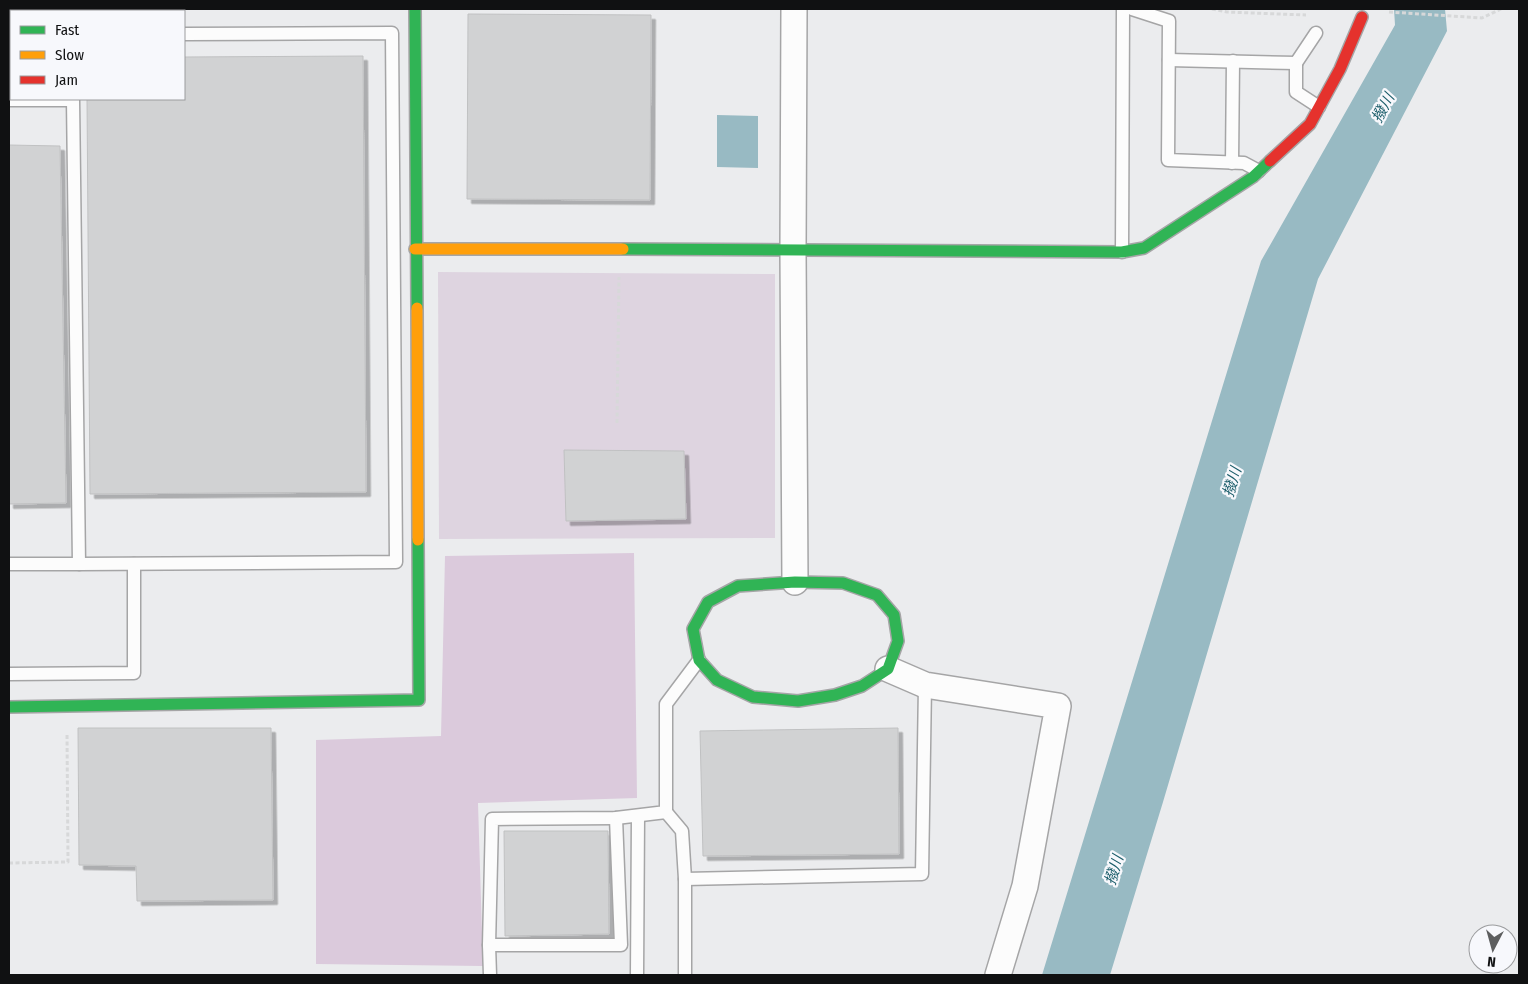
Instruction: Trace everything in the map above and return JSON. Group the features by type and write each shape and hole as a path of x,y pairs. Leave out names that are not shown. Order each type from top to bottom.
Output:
{"street":[{"path":"9,707 418,700 415,9"},
{"path":"794,9 795,582"},
{"path":"415,249 1122,252 1144,248 1253,177 1310,124 1340,69 1362,18"},
{"path":"795,582 843,583 877,595 894,615 898,641 888,669 862,686 835,696 798,701 753,697 717,680 699,660 693,629 708,602 738,586 795,582"},
{"path":"888,669 925,685 1058,706 1025,886 998,975"}],"lane":[{"path":"1122,252 1123,9"},
{"path":"1132,9 1168,21 1168,160 1244,163 1259,171"},
{"path":"9,564 396,562 392,33 185,34"},
{"path":"1316,33 1296,63 1296,92 1319,107"},
{"path":"1169,60 1296,63"},
{"path":"1232,163 1234,61"},
{"path":"9,100 73,100 79,564"},
{"path":"9,674 134,673 134,564"},
{"path":"685,975 685,879 682,832 666,812 666,704 699,660"},
{"path":"685,879 922,874 925,685"},
{"path":"490,975 492,819 616,818 666,812"},
{"path":"637,975 638,816"},
{"path":"489,946 621,945 616,818"}],"path":[{"path":"1212,9 1226,12 1314,16"},
{"path":"1362,18 1385,11 1482,18 1501,9"},
{"path":"617,423 620,249"},
{"path":"9,862 68,862 67,707"}],"shaded area":[{"path":"438,272 775,274 775,538 439,539"},
{"path":"634,553 637,798 478,803 483,966 316,964 316,740 441,736 445,556"}],"water":[{"name":"撥川","path":"1394,9 1445,9 1447,31 1318,279 1110,975 1042,975 1261,261 1395,25"},
{"path":"717,115 758,116 758,168 717,167"}],"building":[{"path":"9,13 10,13 10,58"},
{"path":"468,14 651,15 650,200 467,199"},
{"path":"363,56 366,492 90,494 87,100 185,100 185,57"},
{"path":"9,145 60,146 66,503 9,504"},
{"path":"564,450 684,451 686,519 566,521"},
{"path":"78,728 271,728 273,900 137,901 136,866 79,865"},
{"path":"898,728 899,854 703,856 700,731"},
{"path":"504,831 608,831 609,934 505,936"}],"traffic: fast":[{"path":"415,9 417,308"},
{"path":"623,249 1122,252 1144,248 1253,177 1270,161"},
{"path":"9,707 419,700 418,540"},
{"path":"795,582 843,583 877,595 894,615 898,641 888,669 862,686 835,695 798,701 753,697 717,680 699,660 693,629 708,602 738,586 795,582"}],"traffic: slow":[{"path":"415,249 623,249"},
{"path":"417,308 418,540"}],"traffic: jam":[{"path":"1270,161 1310,124 1340,69 1362,17"}]}
